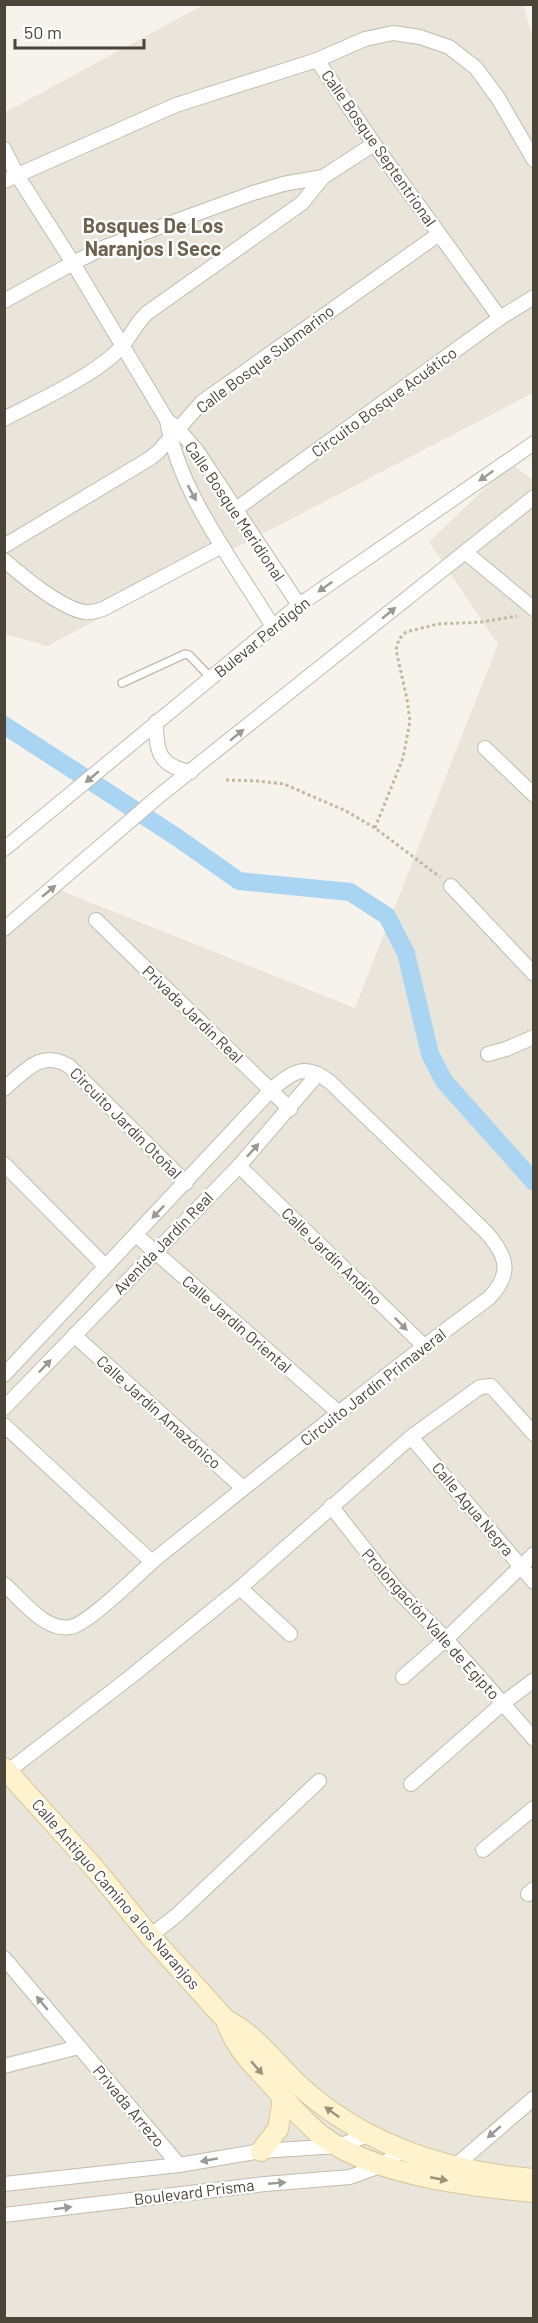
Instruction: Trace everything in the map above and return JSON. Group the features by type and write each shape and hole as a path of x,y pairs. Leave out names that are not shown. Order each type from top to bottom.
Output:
{"street":[{"name":"Calle Bosque Septentrional","path":"500,318 374,144 317,60 365,39 393,33 420,37 449,47 476,68 498,98 534,159"},
{"path":"11,178 176,105 317,60"},
{"path":"4,420 84,376 122,347 138,321 147,313 302,203 323,177 374,144"},
{"name":"Calle Bosque Meridional","path":"4,149 11,178 73,262 167,420 174,434 184,479 222,546 273,627"},
{"path":"4,301 73,262 105,247 253,193 283,184 323,177"},
{"name":"Calle Bosque Submarino","path":"4,546 149,459 202,402 439,234"},
{"name":"Circuito Bosque Acuático","path":"236,509 500,318 534,297"},
{"name":"Calle Bosque Meridional","path":"174,434 197,451 299,605"},
{"name":"Bulevar Perdigón","path":"4,849 299,605 534,442"},
{"path":"4,929 159,796 534,497"},
{"path":"4,560 63,604 88,613 103,609 222,546"},
{"path":"465,552 528,612"},
{"path":"156,722 158,752 178,770 191,772"},
{"path":"485,748 534,795"},
{"path":"451,886 534,974"},
{"name":"Privada Jardín Real","path":"96,920 290,1109"},
{"path":"488,1054 534,1037"},
{"name":"Circuito Jardín Otoñal","path":"4,1089 37,1062 58,1059 69,1066 186,1183"},
{"name":"Avenida Jardín Real","path":"4,1375 271,1090 289,1076 311,1072"},
{"name":"Avenida Jardín Real","path":"4,1408 239,1166 290,1109 311,1072"},
{"name":"Circuito Jardín Primaveral","path":"4,1584 39,1616 53,1625 63,1628 84,1621 243,1488 498,1289 504,1278 506,1263 498,1246 486,1232 330,1082 311,1072"},
{"path":"4,1164 105,1266"},
{"name":"Calle Jardín Andino","path":"239,1166 424,1346"},
{"name":"Calle Jardín Oriental","path":"136,1235 338,1412"},
{"name":"Calle Jardín Amazónico","path":"74,1335 243,1488"},
{"path":"6,1770 129,1678 240,1588 411,1437 480,1387 492,1386 534,1434"},
{"path":"4,1425 152,1562"},
{"name":"Calle Agua Negra","path":"411,1437 534,1582"},
{"name":"Prolongación Valle de Egipto","path":"331,1506 396,1589 446,1640 534,1739"},
{"path":"404,1677 446,1640 534,1554"},
{"path":"240,1588 290,1634"},
{"path":"411,1784 502,1704 534,1680"},
{"name":"Calle Antiguo Camino a los Naranjos","path":"6,1770 226,2020 242,2028 286,2073 327,2109 369,2135 401,2150"},
{"path":"150,1936 177,1915 319,1781"},
{"path":"483,1850 534,1808"},
{"name":"Privada Arrezo","path":"4,1958 179,2165"},
{"name":"Calle Antiguo Camino a los Naranjos","path":"226,2020 232,2039 284,2098 323,2136 338,2146 383,2164"},
{"path":"4,2066 79,2047"},
{"path":"261,2151 278,2129 284,2098"},
{"path":"455,2166 534,2098"},
{"name":"Boulevard Prisma","path":"4,2184 179,2165 261,2151 338,2146 369,2135"},
{"path":"401,2150 455,2166 534,2179"},
{"name":"Boulevard Prisma","path":"4,2215 254,2185 350,2177 383,2164 401,2150"},
{"path":"383,2164 446,2180 534,2192"}],"lane":[{"path":"122,683 185,654 189,655 211,678"}],"path":[{"path":"375,828 403,758 410,721 396,650 399,639 406,632 438,624 482,622 528,612"},
{"path":"226,780 284,784 346,811 375,828 451,886"}],"shaded area":[{"path":"203,5 523,5 534,42 533,393 47,646 5,634 4,113"},
{"path":"511,463 534,481 533,2318 5,2318 5,933 59,890 355,1008 498,644 429,542"}],"waterway":[{"path":"4,725 175,836 239,881 350,892 387,916 406,953 430,1054 444,1081 534,1182"}],"district":[{"name":"Bosques De Los Naranjos I Secc","path":"153,238"}]}
